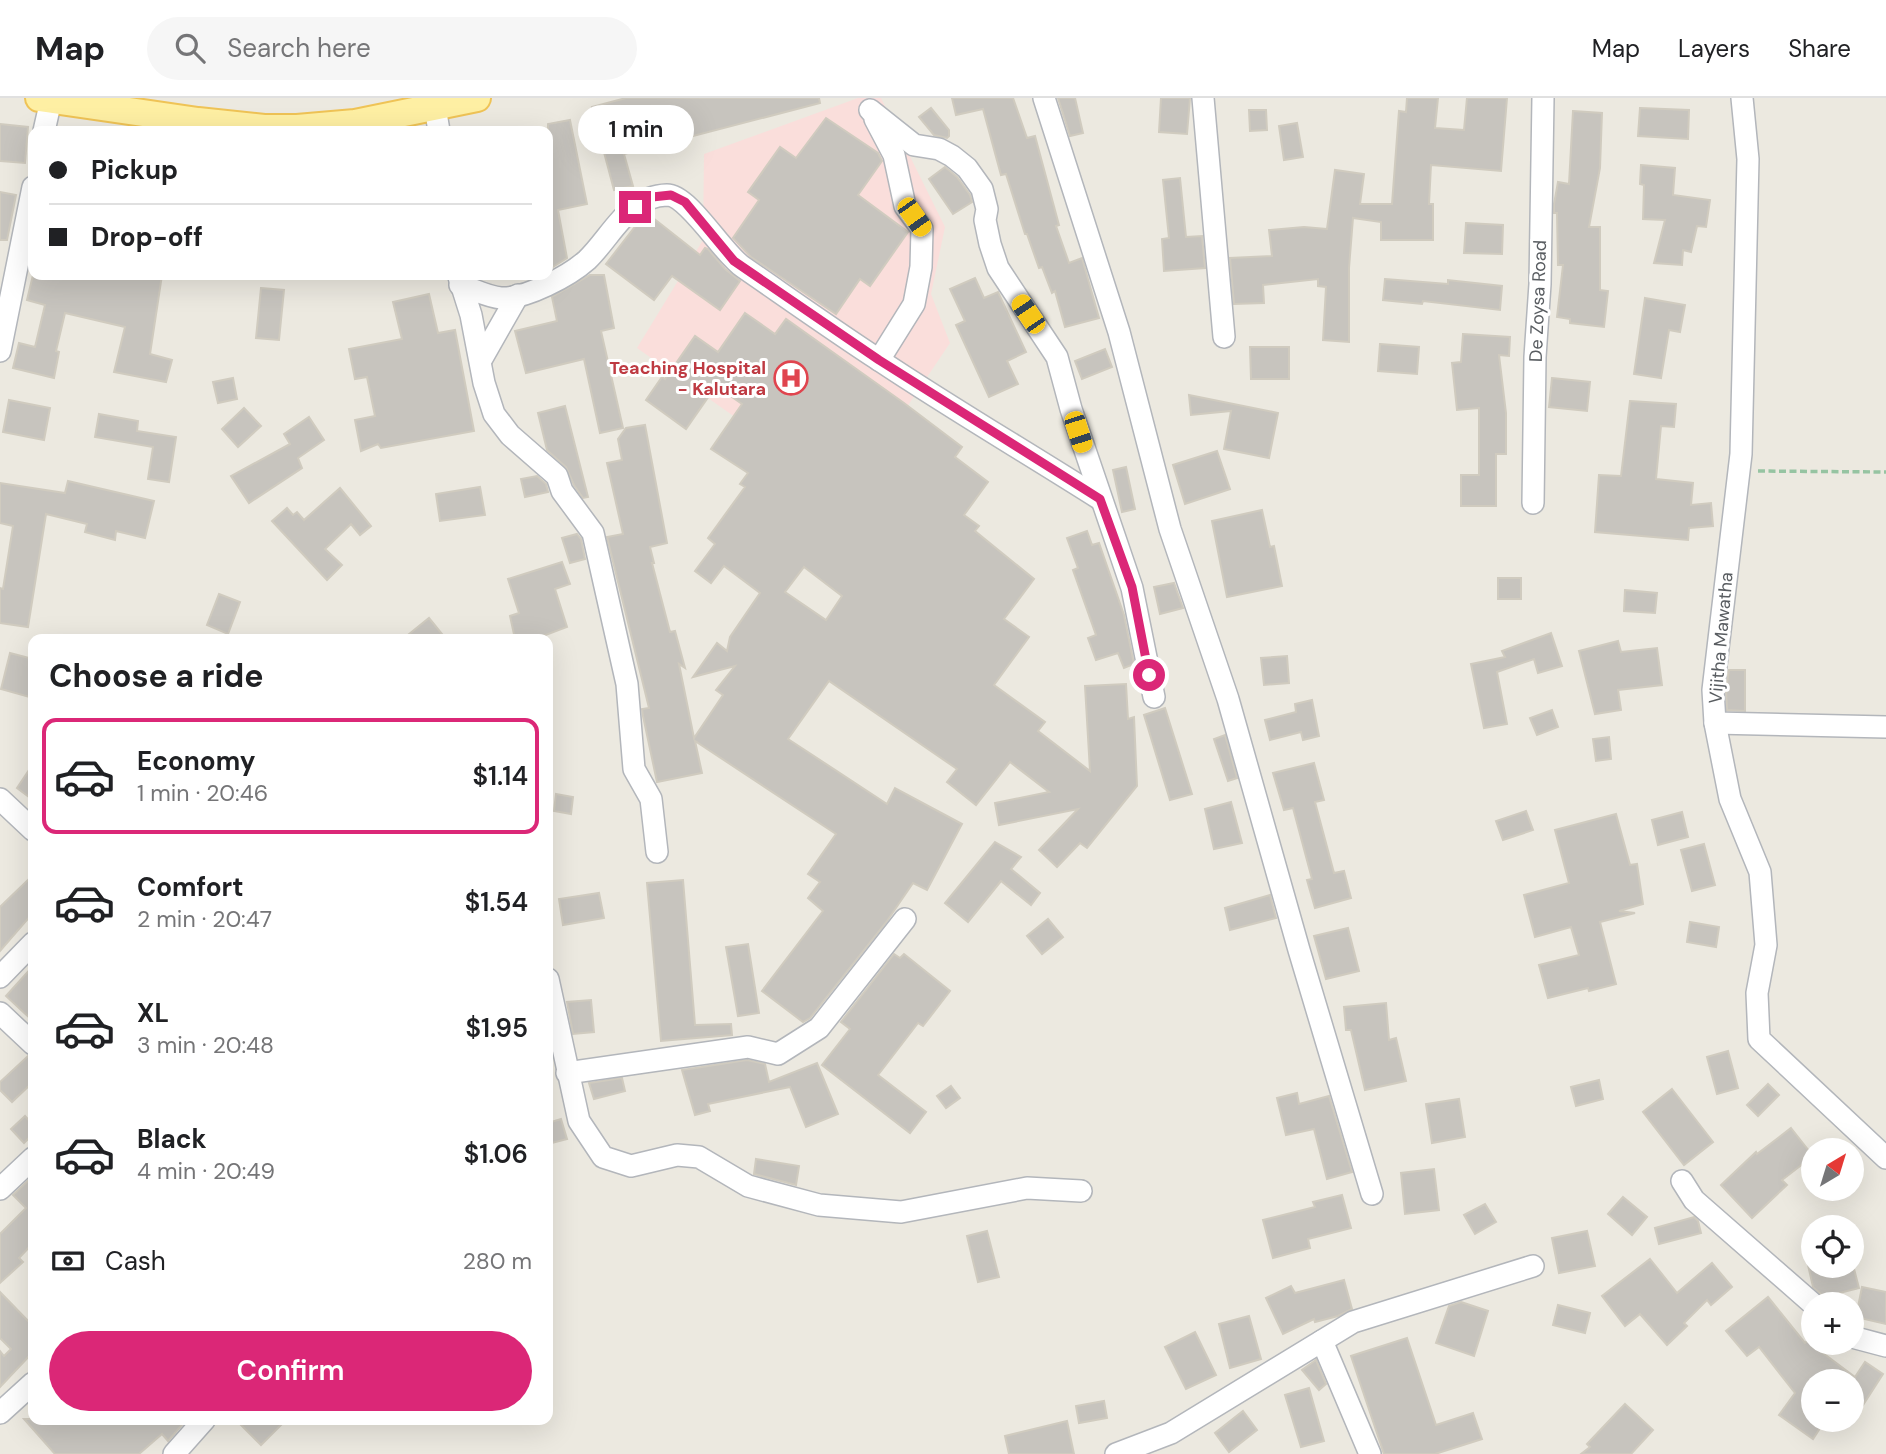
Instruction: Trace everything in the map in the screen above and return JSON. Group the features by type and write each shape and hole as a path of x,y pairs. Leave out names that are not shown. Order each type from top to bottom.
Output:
{"main road":[{"path":"320,126 437,119 477,98"},
{"path":"45,99 126,104 252,126"}],"street":[{"path":"1044,98 1118,332 1170,529 1228,699 1372,1194"},
{"path":"1203,98 1224,337"},
{"name":"De Zoysa Road","path":"1533,503 1543,98"},
{"name":"Vijitha Mawatha","path":"1742,98 1748,159 1741,454 1713,690 1715,723 1730,799 1760,872 1766,945 1757,993 1759,1039 1886,1158"},
{"path":"44,126 45,99"},
{"path":"868,104 894,155 905,206 922,229 921,267 914,304 879,360"},
{"path":"868,104 914,145 939,149 967,167 982,189 987,209 985,220 998,268 1057,356 1070,409 1132,587 1154,697"},
{"path":"460,280 499,298 518,295 560,278 587,260 618,222 635,207 652,197 671,195 685,202 734,261 879,360 1100,499"},
{"path":"0,351 28,212"},
{"path":"460,280 471,315 484,383 499,423 557,476 562,491 593,533 628,684 634,769 651,799 657,852"},
{"path":"481,360 518,295"},
{"path":"1715,723 1886,727"},
{"path":"0,799 28,825"},
{"path":"567,1073 748,1048 778,1054 819,1028 905,919"},
{"path":"0,977 28,948"},
{"path":"553,1004 579,1121 603,1157 631,1166 677,1155 699,1157 748,1186 819,1205 901,1212 1027,1188 1081,1191"},
{"path":"0,1013 28,1039"},
{"path":"0,1189 28,1162"},
{"path":"1682,1181 1694,1200 1801,1294"},
{"path":"1116,1454 1171,1433 1353,1322 1533,1266"},
{"path":"1864,1340 1886,1346"},
{"path":"1322,1341 1370,1454"},
{"path":"0,1413 28,1388"},
{"path":"174,1454 200,1425"}],"path":[{"path":"1739,472 1886,472"}],"shaded area":[{"path":"858,98 881,98 945,227 931,294 950,343 847,496 637,348 703,240 704,154"}],"building":[{"path":"626,98 819,98 820,103 624,154 633,186 614,190 592,107"},
{"path":"952,98 1013,98 1027,138 1035,136 1059,225 1056,226 1069,263 1082,258 1099,318 1065,327 1055,291 1052,293 1025,234 1006,174 1001,175 983,109 956,115"},
{"path":"1058,98 1075,98 1083,133 1070,136"},
{"path":"1161,98 1190,98 1187,134 1159,132"},
{"path":"1407,98 1438,98 1435,128 1464,130 1467,98 1507,98 1501,171 1431,165 1429,204 1433,204 1433,240 1381,240 1381,222 1353,218 1349,268 1349,342 1323,340 1326,287 1318,286 1318,279 1263,285 1264,303 1234,304 1230,258 1272,256 1269,230 1304,227 1327,229 1335,170 1364,174 1360,204 1392,204 1399,111 1406,112"},
{"path":"931,108 949,130 947,138 934,135 919,117"},
{"path":"1640,108 1689,110 1688,139 1638,136"},
{"path":"1249,110 1266,110 1267,130 1250,131"},
{"path":"1573,111 1602,113 1600,168 1589,227 1600,227 1600,290 1608,291 1604,327 1570,323 1570,319 1557,317 1563,265 1558,265 1557,213 1554,213 1554,204 1558,182 1569,184"},
{"path":"826,118 878,153 882,161 858,195 908,232 870,286 860,279 836,314 751,257 733,238 759,200 748,192 780,147 796,158"},
{"path":"570,120 587,204 558,210 567,258 553,267 553,126 548,124"},
{"path":"1297,123 1303,157 1284,160 1279,126"},
{"path":"0,124 28,127 25,163 0,161"},
{"path":"1641,165 1675,168 1673,195 1710,200 1706,227 1697,226 1691,252 1683,250 1682,265 1654,263 1665,220 1643,219 1644,185 1640,184"},
{"path":"945,167 957,177 972,202 953,214 929,179"},
{"path":"1180,178 1186,237 1202,236 1205,268 1164,271 1162,239 1169,238 1163,180"},
{"path":"0,192 16,195 7,240 0,240"},
{"path":"648,214 700,255 705,248 708,249 725,269 740,281 720,310 672,276 654,300 606,264 641,219"},
{"path":"1466,223 1503,225 1502,254 1464,253"},
{"path":"590,275 604,275 614,328 601,331 623,428 600,433 584,359 526,373 515,331 557,321 552,297"},
{"path":"975,278 984,298 998,292 1026,352 1007,361 1018,384 989,397 956,325 965,321 950,289"},
{"path":"1385,279 1448,284 1448,280 1502,286 1500,310 1423,301 1422,304 1383,300"},
{"path":"32,280 161,280 150,354 172,360 166,382 114,372 125,327 65,313 56,351 59,352 54,378 13,368 19,343 35,347 45,305 27,300"},
{"path":"261,288 284,290 279,340 256,338"},
{"path":"429,294 438,333 455,330 474,431 381,448 378,444 361,451 355,420 375,416 367,377 355,379 349,349 402,339 393,302"},
{"path":"1645,298 1685,305 1680,332 1669,330 1661,378 1634,374"},
{"path":"745,313 775,334 786,319 962,447 955,457 988,482 964,515 979,526 975,531 1034,579 1004,619 1029,637 994,685 1045,722 1038,731 1090,771 1085,686 1126,684 1128,719 1134,717 1137,786 1087,848 1080,843 1057,867 1039,850 1078,809 999,825 995,803 1049,792 1010,762 976,805 947,782 957,769 829,681 788,739 887,804 895,788 962,824 927,890 913,883 887,921 810,1018 803,1022 762,991 823,911 808,898 820,882 808,874 836,834 695,741 702,773 657,782 642,709 649,708 607,537 623,534 607,463 622,460 618,439 626,428 645,425 667,543 650,547 652,563 670,632 675,631 685,668 679,664 694,738 723,695 716,690 735,666 693,677 717,643 727,651 730,637 760,593 724,566 711,583 695,571 715,544 708,538 745,487 740,484 748,473 711,449 742,404 716,386 686,429 646,400 662,377 665,379 695,336 718,352","holes":["804,567 842,596 826,620 785,592"]},
{"path":"1463,334 1510,337 1509,356 1499,355 1506,413 1506,454 1496,454 1496,506 1461,506 1461,475 1479,475 1479,408 1457,410 1452,363 1461,362"},
{"path":"1380,344 1419,347 1417,374 1378,371"},
{"path":"1250,347 1289,347 1289,379 1251,379"},
{"path":"1105,349 1112,367 1082,379 1075,361"},
{"path":"233,378 237,399 218,403 213,382"},
{"path":"1552,378 1590,382 1587,411 1549,407"},
{"path":"1189,395 1278,413 1269,458 1224,449 1231,411 1191,415"},
{"path":"9,400 50,408 44,440 3,432"},
{"path":"1630,401 1676,404 1674,427 1661,426 1656,479 1693,483 1691,505 1711,503 1713,526 1689,528 1688,540 1595,532 1599,475 1621,476"},
{"path":"565,406 588,497 583,498 566,467 547,450 538,413"},
{"path":"244,408 261,426 238,447 222,429"},
{"path":"99,414 138,421 137,431 176,437 169,482 148,479 153,447 95,437"},
{"path":"309,417 324,440 298,458 302,468 249,503 231,476 290,444 284,434"},
{"path":"1217,451 1230,489 1185,504 1173,465"},
{"path":"1126,467 1135,509 1122,512 1113,470"},
{"path":"537,476 546,484 548,492 525,497 521,479"},
{"path":"68,481 154,501 145,538 116,531 115,540 85,532 87,524 46,514 28,627 0,623 0,588 3,589 13,526 0,523 0,483 65,493"},
{"path":"480,487 485,515 440,521 436,494"},
{"path":"340,488 371,526 360,535 351,524 325,549 342,565 327,580 272,521 287,508 293,515 297,512 304,520"},
{"path":"1262,510 1270,547 1274,546 1282,586 1227,597 1212,521"},
{"path":"1087,531 1092,545 1099,543 1124,615 1134,664 1124,668 1118,653 1096,660 1088,638 1096,635 1073,570 1078,568 1067,538"},
{"path":"577,534 581,539 585,559 570,563 562,538"},
{"path":"562,562 570,584 555,589 567,627 548,634 514,634 510,616 519,613 508,579"},
{"path":"1498,578 1521,578 1521,599 1498,599"},
{"path":"1174,583 1183,608 1160,614 1154,587"},
{"path":"1625,590 1657,593 1655,613 1624,611"},
{"path":"219,594 240,602 228,634 207,625"},
{"path":"429,618 442,634 409,634"},
{"path":"1551,633 1562,666 1538,673 1534,659 1497,672 1507,724 1484,728 1471,664 1505,657 1502,651"},
{"path":"1618,641 1621,652 1657,648 1662,685 1618,690 1621,710 1595,714 1579,651"},
{"path":"10,653 28,658 28,697 1,689"},
{"path":"1287,656 1289,683 1264,685 1261,658"},
{"path":"1729,670 1745,670 1745,711 1727,710"},
{"path":"1312,700 1319,736 1303,740 1301,732 1270,740 1265,720 1296,712 1295,704"},
{"path":"1165,708 1192,794 1170,800 1144,715"},
{"path":"1552,710 1558,727 1537,735 1530,718"},
{"path":"1225,735 1237,778 1228,781 1214,739"},
{"path":"1609,737 1611,759 1596,761 1593,739"},
{"path":"1314,763 1324,800 1315,802 1334,873 1344,871 1351,898 1315,908 1307,880 1312,879 1293,808 1284,810 1273,773"},
{"path":"28,772 28,796 17,788"},
{"path":"556,794 573,797 571,814 554,811"},
{"path":"1231,802 1242,843 1214,849 1205,809"},
{"path":"1526,811 1533,830 1503,840 1496,821"},
{"path":"1682,812 1688,837 1658,845 1652,820"},
{"path":"1616,814 1630,865 1637,864 1643,904 1619,911 1635,913 1600,922 1616,984 1548,998 1539,965 1579,955 1571,927 1535,937 1524,895 1569,883 1555,830"},
{"path":"995,842 1021,857 1011,869 1040,893 1031,905 1001,881 968,922 945,903"},
{"path":"1704,844 1715,885 1692,891 1681,850"},
{"path":"28,880 28,919 0,951 0,907"},
{"path":"683,880 695,1025 731,1024 732,1035 661,1041 647,883"},
{"path":"599,893 604,918 563,925 559,899"},
{"path":"1270,895 1276,918 1230,930 1225,908"},
{"path":"1048,919 1063,937 1042,954 1027,936"},
{"path":"1690,922 1719,927 1716,947 1687,942"},
{"path":"1348,928 1359,971 1326,979 1314,936"},
{"path":"748,944 759,1013 738,1016 726,947"},
{"path":"894,954 900,958 904,954 950,991 923,1026 918,1023 878,1075 926,1112 910,1133 822,1065 850,1029 841,1022"},
{"path":"28,972 28,1016 6,996"},
{"path":"591,1000 594,1032 573,1034 567,1002"},
{"path":"1386,1003 1389,1040 1396,1038 1406,1081 1365,1090 1351,1030 1346,1030 1344,1007"},
{"path":"1728,1051 1738,1088 1717,1094 1707,1057"},
{"path":"28,1056 28,1087 12,1102 0,1090 0,1082"},
{"path":"747,1060 765,1064 769,1082 817,1063 838,1114 806,1127 790,1087 708,1104 710,1111 695,1115 682,1070"},
{"path":"622,1078 625,1091 594,1099 589,1083"},
{"path":"1599,1080 1603,1099 1576,1106 1571,1087"},
{"path":"1768,1084 1779,1095 1758,1116 1747,1105"},
{"path":"951,1086 960,1098 946,1108 937,1096"},
{"path":"1672,1089 1713,1142 1684,1165 1643,1112"},
{"path":"1297,1093 1299,1104 1329,1096 1352,1172 1327,1179 1314,1129 1286,1135 1277,1098"},
{"path":"1459,1099 1465,1137 1432,1143 1426,1104"},
{"path":"25,1116 28,1119 28,1139 24,1143 11,1129"},
{"path":"561,1119 567,1139 553,1143 553,1121"},
{"path":"1791,1128 1801,1141 1801,1165 1782,1180 1787,1185 1752,1218 1721,1185 1756,1152 1757,1154"},
{"path":"756,1159 799,1166 796,1185 754,1174"},
{"path":"1434,1169 1439,1210 1405,1214 1401,1173"},
{"path":"28,1181 28,1248 19,1258 23,1262 0,1283 0,1234 26,1208 13,1195"},
{"path":"1342,1195 1351,1228 1308,1239 1310,1248 1273,1258 1263,1220 1315,1207 1313,1202"},
{"path":"1623,1197 1647,1217 1632,1235 1608,1214"},
{"path":"1485,1204 1496,1222 1475,1234 1464,1215"},
{"path":"1694,1217 1701,1233 1659,1244 1655,1228"},
{"path":"987,1231 999,1277 978,1282 967,1236"},
{"path":"1587,1231 1595,1266 1559,1273 1552,1238"},
{"path":"1650,1259 1677,1293 1712,1263 1732,1287 1711,1305 1707,1300 1684,1323 1687,1326 1667,1345 1640,1314 1625,1326 1602,1296"},
{"path":"1811,1278 1856,1278 1859,1288 1843,1292 1818,1292 1813,1287"},
{"path":"1344,1280 1352,1309 1338,1316 1315,1322 1314,1319 1283,1334 1266,1298 1291,1286 1295,1293"},
{"path":"1862,1287 1886,1292 1886,1324 1864,1319 1864,1292 1861,1292"},
{"path":"0,1292 28,1321 28,1357 0,1387 0,1351 4,1356 11,1349 0,1338"},
{"path":"1768,1297 1801,1338 1801,1355 1826,1355 1844,1369 1801,1369 1801,1431 1779,1415 1795,1393 1759,1347 1747,1356 1726,1331"},
{"path":"1461,1302 1488,1311 1474,1356 1436,1343 1449,1306"},
{"path":"1558,1305 1590,1313 1585,1333 1553,1325"},
{"path":"1249,1316 1261,1359 1230,1368 1219,1324"},
{"path":"1195,1332 1216,1375 1186,1389 1165,1347"},
{"path":"1407,1338 1436,1425 1473,1413 1482,1439 1435,1454 1384,1454 1351,1356"},
{"path":"1316,1360 1326,1384 1319,1390 1302,1370"},
{"path":"1865,1362 1883,1374 1864,1403 1864,1369 1860,1369"},
{"path":"1309,1388 1324,1441 1301,1447 1285,1395"},
{"path":"1104,1401 1107,1418 1079,1423 1076,1406"},
{"path":"1625,1404 1653,1430 1631,1454 1581,1454 1590,1447 1587,1444"},
{"path":"1243,1411 1257,1430 1229,1452 1215,1433"},
{"path":"1067,1421 1074,1454 1009,1454 1005,1436"},
{"path":"29,1425 182,1425 168,1441 162,1434 139,1454 55,1454"},
{"path":"241,1425 281,1425 261,1445"},
{"path":"1803,1432 1818,1432 1813,1439"}],"place":[{"name":"Teaching Hospital - Kalutara","path":"791,378"}],"route":[{"path":"635,207 652,197 671,195 685,202 734,261 879,360 1100,499 1132,587 1149,675"}]}
